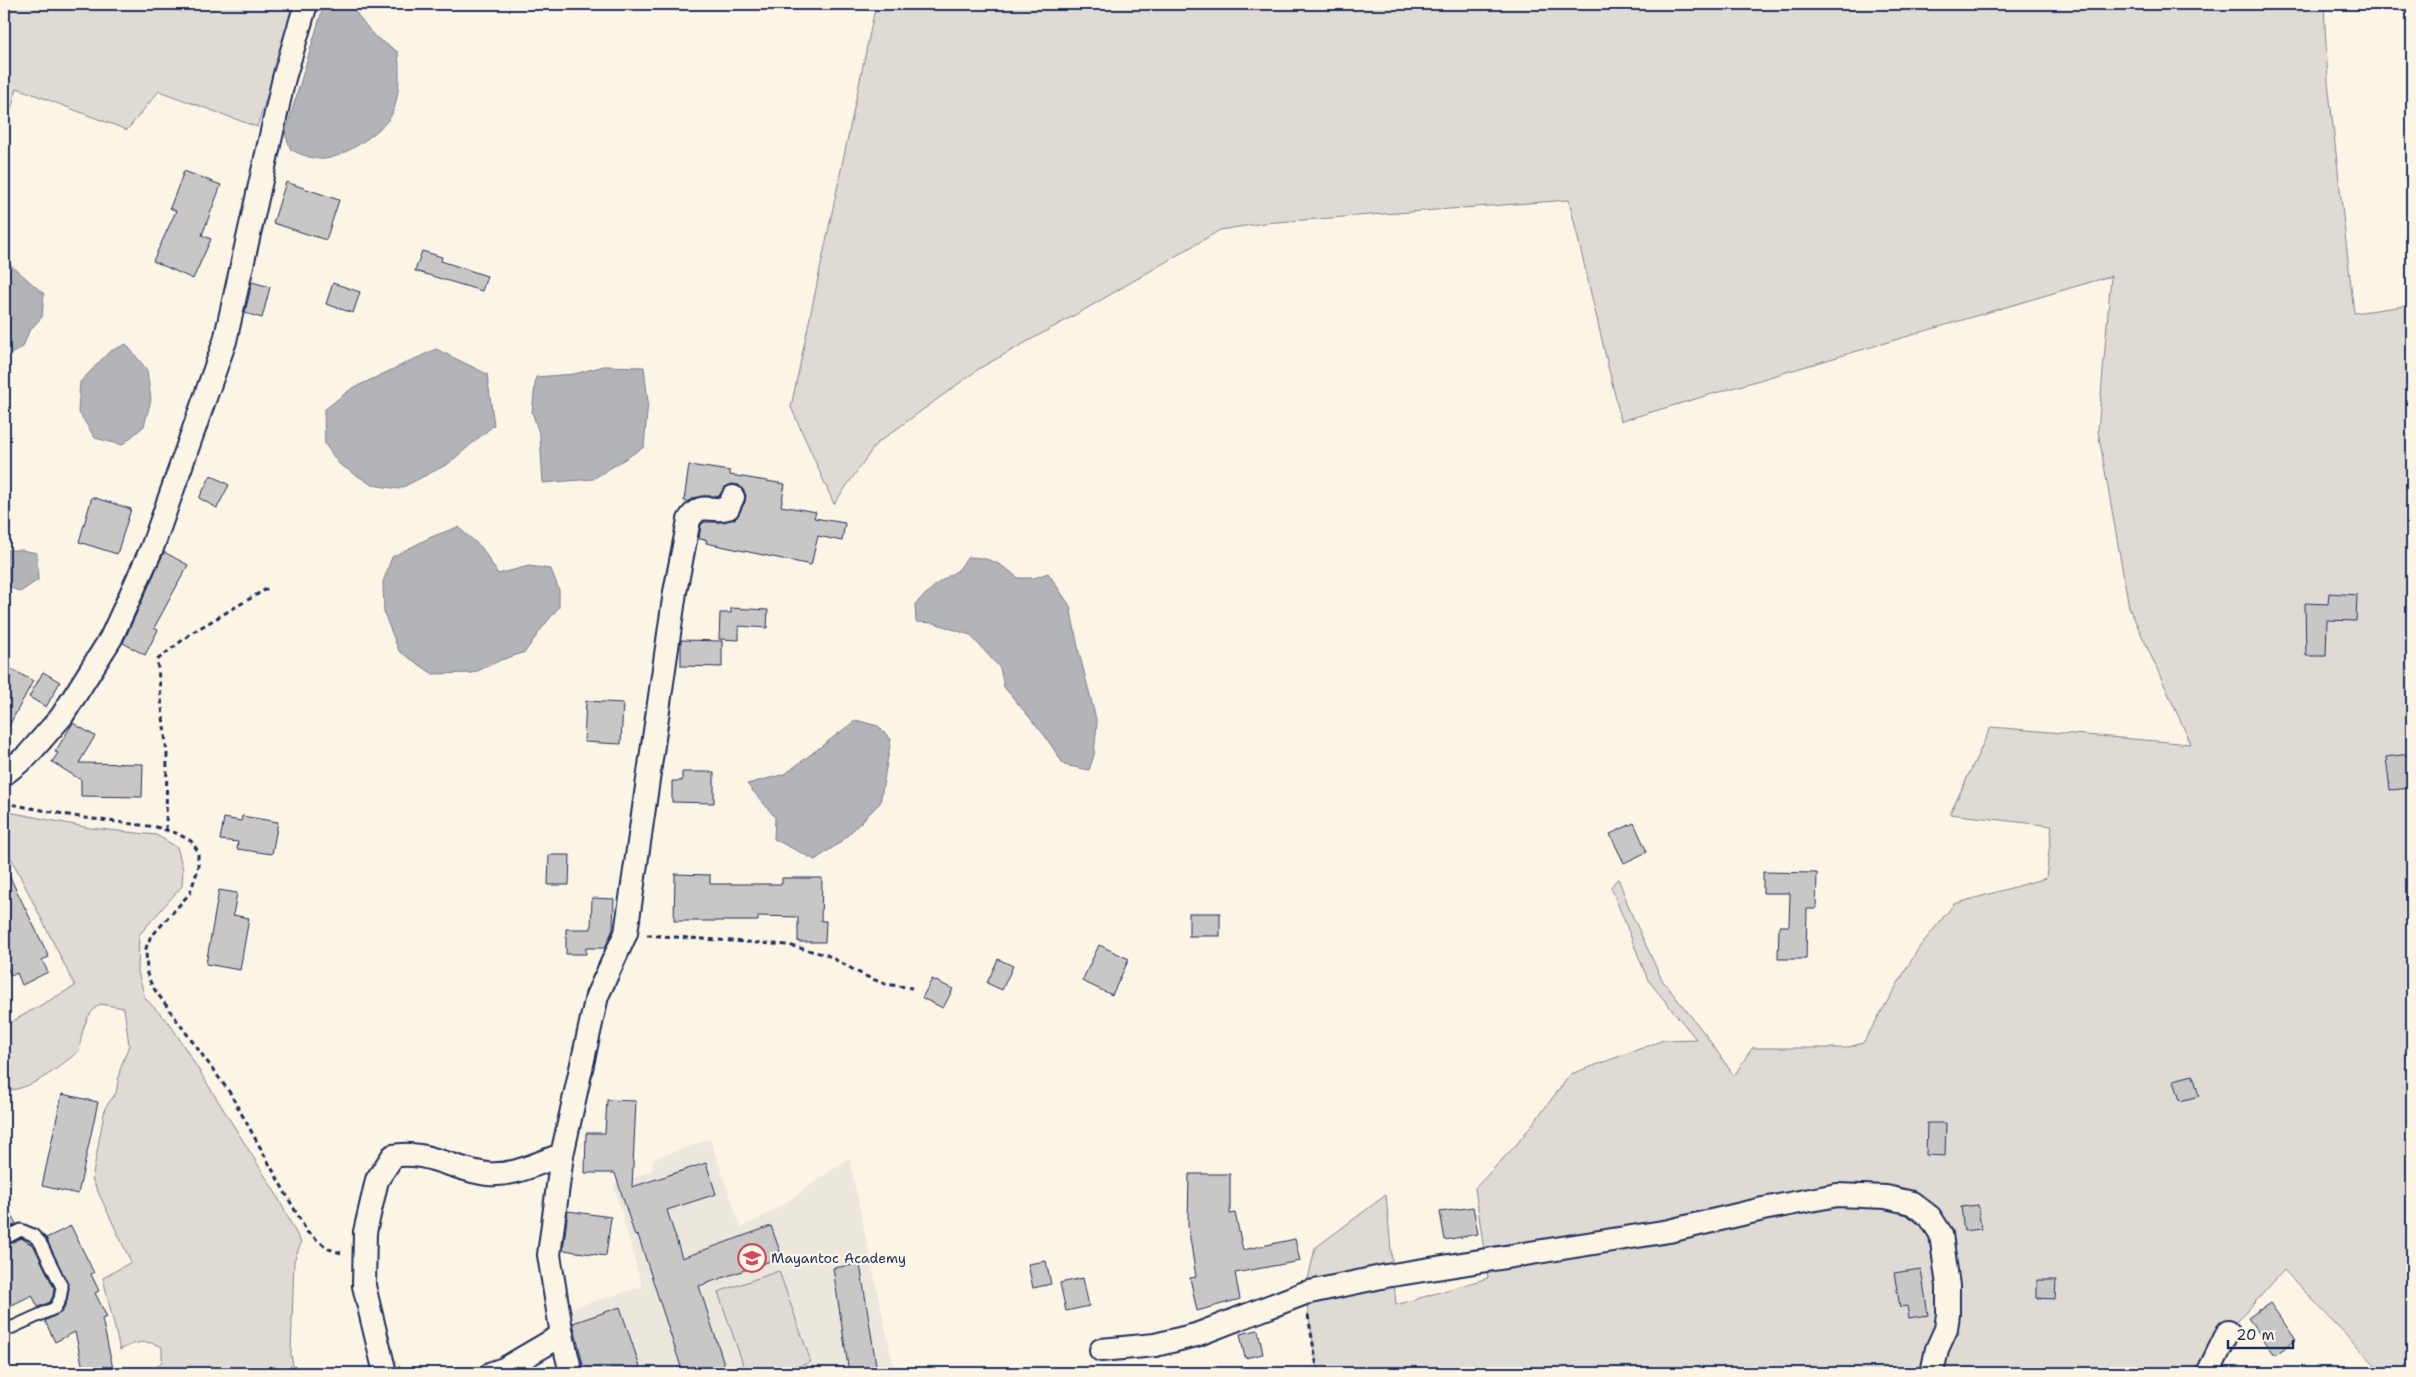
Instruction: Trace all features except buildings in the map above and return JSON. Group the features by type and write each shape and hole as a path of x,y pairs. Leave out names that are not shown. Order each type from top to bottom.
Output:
{"street":[{"path":"4,774 27,756 62,716 111,638 152,548 225,341 284,78 306,4"},
{"path":"571,1373 562,1335 549,1255 562,1155 597,996 626,933 675,592 688,520 693,512 703,508 719,510 728,508 732,497"},
{"path":"385,1373 364,1286 365,1232 376,1180 393,1156 414,1154 487,1174 516,1173 562,1155"},
{"path":"1101,1350 1155,1345 1196,1335 1305,1293 1386,1276 1669,1231 1763,1209 1837,1196 1886,1197 1912,1203 1930,1217 1941,1234 1948,1286 1948,1314 1946,1329 1937,1349 1932,1373"},
{"path":"2208,1373 2228,1332"},
{"path":"492,1373 504,1369 562,1335"}],"lane":[{"path":"4,1239 21,1230 33,1235 40,1242 62,1287 60,1299 55,1308 4,1331"}],"path":[{"path":"166,830 167,754 157,660 193,632 268,588"},
{"path":"4,804 166,830 191,841 198,851 198,869 190,893 150,938 146,948 147,974 152,986 230,1093 307,1232 329,1249 364,1260"},
{"path":"626,933 788,944 827,954 864,976 885,984 912,988"},
{"path":"1305,1293 1318,1373"}],"shaded area":[{"path":"4,4 297,4 257,127 159,91 127,130 17,88 4,135"},
{"path":"324,4 354,10 374,36 398,52 399,76 398,93 394,109 391,116 379,129 361,143 341,154 332,158 316,159 291,150 285,134"},
{"path":"876,4 2324,4 2328,82 2354,313 2412,305 2412,1373 2383,1373 2284,1270 2228,1332 2211,1373 1318,1373 1305,1293 1315,1248 1386,1195 1396,1305 1488,1278 1475,1188 1517,1144 1571,1074 1664,1040 1696,1039 1648,980 1611,887 1618,878 1632,915 1662,980 1705,1034 1734,1076 1752,1048 1845,1048 1863,1043 1918,949 1954,904 2046,878 2052,826 1950,814 1991,727 2191,744 2129,607 2098,431 2111,276 1621,421 1569,200 1264,223 1220,230 1084,310 980,368 876,444 834,504 791,407"},
{"path":"4,259 44,294 42,317 29,331 23,347 5,357"},
{"path":"126,344 147,370 151,400 144,426 122,445 95,438 78,411 80,382 109,352"},
{"path":"436,349 487,374 494,425 448,464 399,489 372,485 339,464 325,444 324,410 351,389"},
{"path":"604,366 644,367 648,401 644,447 593,479 543,483 540,436 532,412 536,377 574,374"},
{"path":"458,527 482,548 498,574 529,566 551,569 559,590 559,607 525,652 501,660 473,673 433,674 399,651 384,613 383,582 392,557 431,537"},
{"path":"4,550 22,550 37,553 38,580 20,592 4,584"},
{"path":"968,557 982,558 995,562 1018,578 1034,578 1048,573 1070,606 1079,652 1097,723 1094,755 1089,770 1064,765 1045,736 1004,687 1000,668 970,635 934,623 916,622 915,604 938,583 958,570"},
{"path":"856,720 878,726 891,739 880,803 841,842 815,860 774,839 775,817 747,784 785,774"},
{"path":"4,811 90,828 156,835 177,847 183,869 182,886 139,935 138,972 145,998 170,1024 275,1192 301,1243 294,1261 291,1354 294,1373 151,1373 162,1361 162,1347 141,1342 120,1350 103,1278 131,1262 92,1179 105,1108 116,1093 120,1070 129,1045 124,1008 100,1004 87,1019 79,1051 35,1082 4,1091 4,1026 75,986 4,844"},
{"name":"Mayantoc Academy","path":"710,1139 741,1228 781,1206 849,1158 895,1373 576,1373 561,1311 642,1287 614,1185 651,1171 654,1159"},
{"path":"779,1271 811,1362 779,1373 746,1373 718,1292"}],"place":[{"name":"Mayantoc Academy","path":"752,1258"}]}
